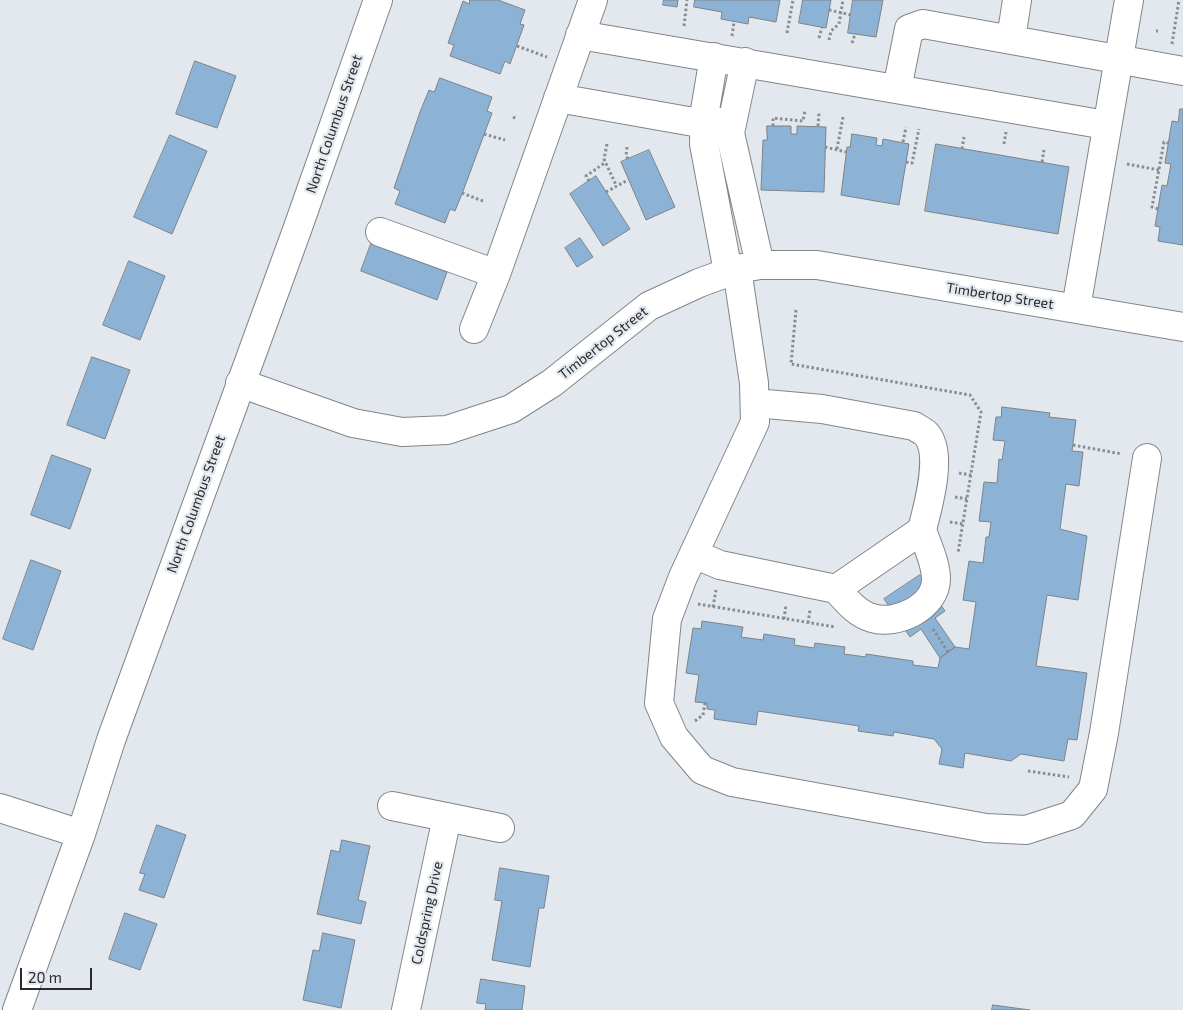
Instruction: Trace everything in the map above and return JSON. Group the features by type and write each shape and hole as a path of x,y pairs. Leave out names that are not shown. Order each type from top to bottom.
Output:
{"street":[{"name":"North Columbus Street","path":"17,1010 81,834 114,731 300,221 378,0"},
{"path":"474,329 496,274 593,0"},
{"path":"1011,39 1018,0"},
{"path":"1076,308 1129,0"},
{"path":"897,89 906,36 909,29 915,25 923,24 1119,60 1177,61"},
{"path":"580,35 1106,125"},
{"path":"714,57 704,144 742,269"},
{"path":"745,62 731,120 730,133 754,383 755,422 694,554 667,619 659,703 674,737 702,770 742,783 986,828 1026,830 1072,815 1093,789 1106,724 1147,458"},
{"path":"558,98 705,124 731,120"},
{"path":"380,232 496,274"},
{"name":"Timbertop Street","path":"240,383 353,423 402,432 446,430 510,409 552,383 649,306 699,283 742,269 817,266 1183,326"},
{"path":"694,554 720,565 836,589 852,606 872,618 894,620 918,608 933,595 936,579 922,530 935,464 933,447 926,434 914,426 822,410 755,403"},
{"path":"836,589 922,530"},
{"path":"392,806 500,828"},
{"path":"0,808 81,834"},
{"name":"Coldspring Drive","path":"406,1010 448,817"}],"path":[{"path":"787,33 793,0"},
{"path":"829,40 831,31 839,24 843,0"},
{"path":"1177,61 1180,2"},
{"path":"829,10 851,15"},
{"path":"820,38 822,27"},
{"path":"852,43 855,34"},
{"path":"517,46 569,66"},
{"path":"773,126 773,118 803,122 805,110"},
{"path":"818,126 819,112"},
{"path":"837,149 843,117"},
{"path":"903,142 906,127"},
{"path":"906,162 912,163 919,129"},
{"path":"484,134 505,140"},
{"path":"962,149 964,137"},
{"path":"1158,209 1152,207 1164,142 1168,143"},
{"path":"607,144 606,162 616,185"},
{"path":"627,147 626,156 628,160"},
{"path":"825,147 846,152"},
{"path":"1042,162 1044,150"},
{"path":"589,181 586,176 606,162"},
{"path":"1121,163 1159,170"},
{"path":"606,192 628,180"},
{"path":"462,193 483,201"},
{"path":"796,310 791,364 970,395 978,406 981,412 957,559"},
{"path":"1073,445 1147,458"},
{"path":"689,602 842,628"},
{"path":"690,725 703,715 705,703"}],"building":[{"path":"470,0 498,0 525,10 520,24 524,25 510,64 505,61 500,74 450,56 454,45 448,43 463,1 469,4"},
{"path":"664,0 678,0 677,7 663,5"},
{"path":"695,0 780,0 776,22 749,17 748,24 721,19 722,12 694,7"},
{"path":"803,0 831,0 826,28 799,23"},
{"path":"853,0 883,0 876,37 848,33"},
{"path":"195,61 236,76 217,128 176,114"},
{"path":"440,78 492,97 487,111 492,113 462,194 455,211 450,209 445,223 395,204 400,191 394,188 429,90 434,92"},
{"path":"1180,109 1183,109 1183,245 1158,241 1160,227 1155,226 1162,185 1167,186 1171,164 1165,163 1172,121 1178,122"},
{"path":"767,126 791,126 791,134 797,134 797,126 826,127 824,192 761,190 763,140 767,140"},
{"path":"852,134 877,138 876,145 882,146 883,139 909,144 899,205 841,195 847,147 850,147"},
{"path":"170,135 207,151 172,234 134,217"},
{"path":"936,144 1069,167 1058,234 925,211"},
{"path":"649,150 675,207 646,220 621,162"},
{"path":"596,176 630,229 603,246 570,194"},
{"path":"580,238 593,257 577,267 565,248"},
{"path":"371,244 447,272 437,300 361,271"},
{"path":"129,261 165,276 140,340 103,325"},
{"path":"92,357 130,370 105,439 67,425"},
{"path":"1002,407 1050,413 1049,417 1076,420 1072,451 1083,452 1079,486 1066,484 1060,529 1087,536 1078,600 1047,595 1036,666 1087,673 1077,740 1068,739 1064,761 1021,754 1011,761 965,753 963,768 939,764 942,749 934,739 894,732 893,736 858,731 859,726 758,711 756,725 714,719 715,710 707,709 707,703 695,702 699,675 686,673 693,628 701,629 702,621 743,627 741,637 763,640 764,634 795,639 794,645 814,648 815,643 845,647 844,654 866,657 866,654 913,661 913,665 938,668 940,658 955,647 969,649 976,602 963,600 969,561 983,563 986,537 989,537 991,522 979,521 984,482 997,483 999,459 1002,460 1005,441 993,440 996,417 1001,417"},
{"path":"52,455 91,469 70,529 31,515"},
{"path":"31,560 61,571 33,650 3,639"},
{"path":"920,575 945,611 935,618 955,647 940,658 921,629 910,637 884,599"},
{"path":"157,825 186,835 164,898 139,890 145,874 140,873"},
{"path":"342,840 370,846 358,900 366,902 361,924 317,914 331,850 339,852"},
{"path":"500,868 549,876 544,908 539,908 530,967 492,960 502,901 495,900"},
{"path":"125,913 157,924 140,970 109,959"},
{"path":"323,933 355,940 341,1008 303,1000 313,950 319,951"},
{"path":"481,979 525,986 522,1010 485,1010 486,1004 477,1003"},
{"path":"993,1005 1030,1010 992,1010"}]}
